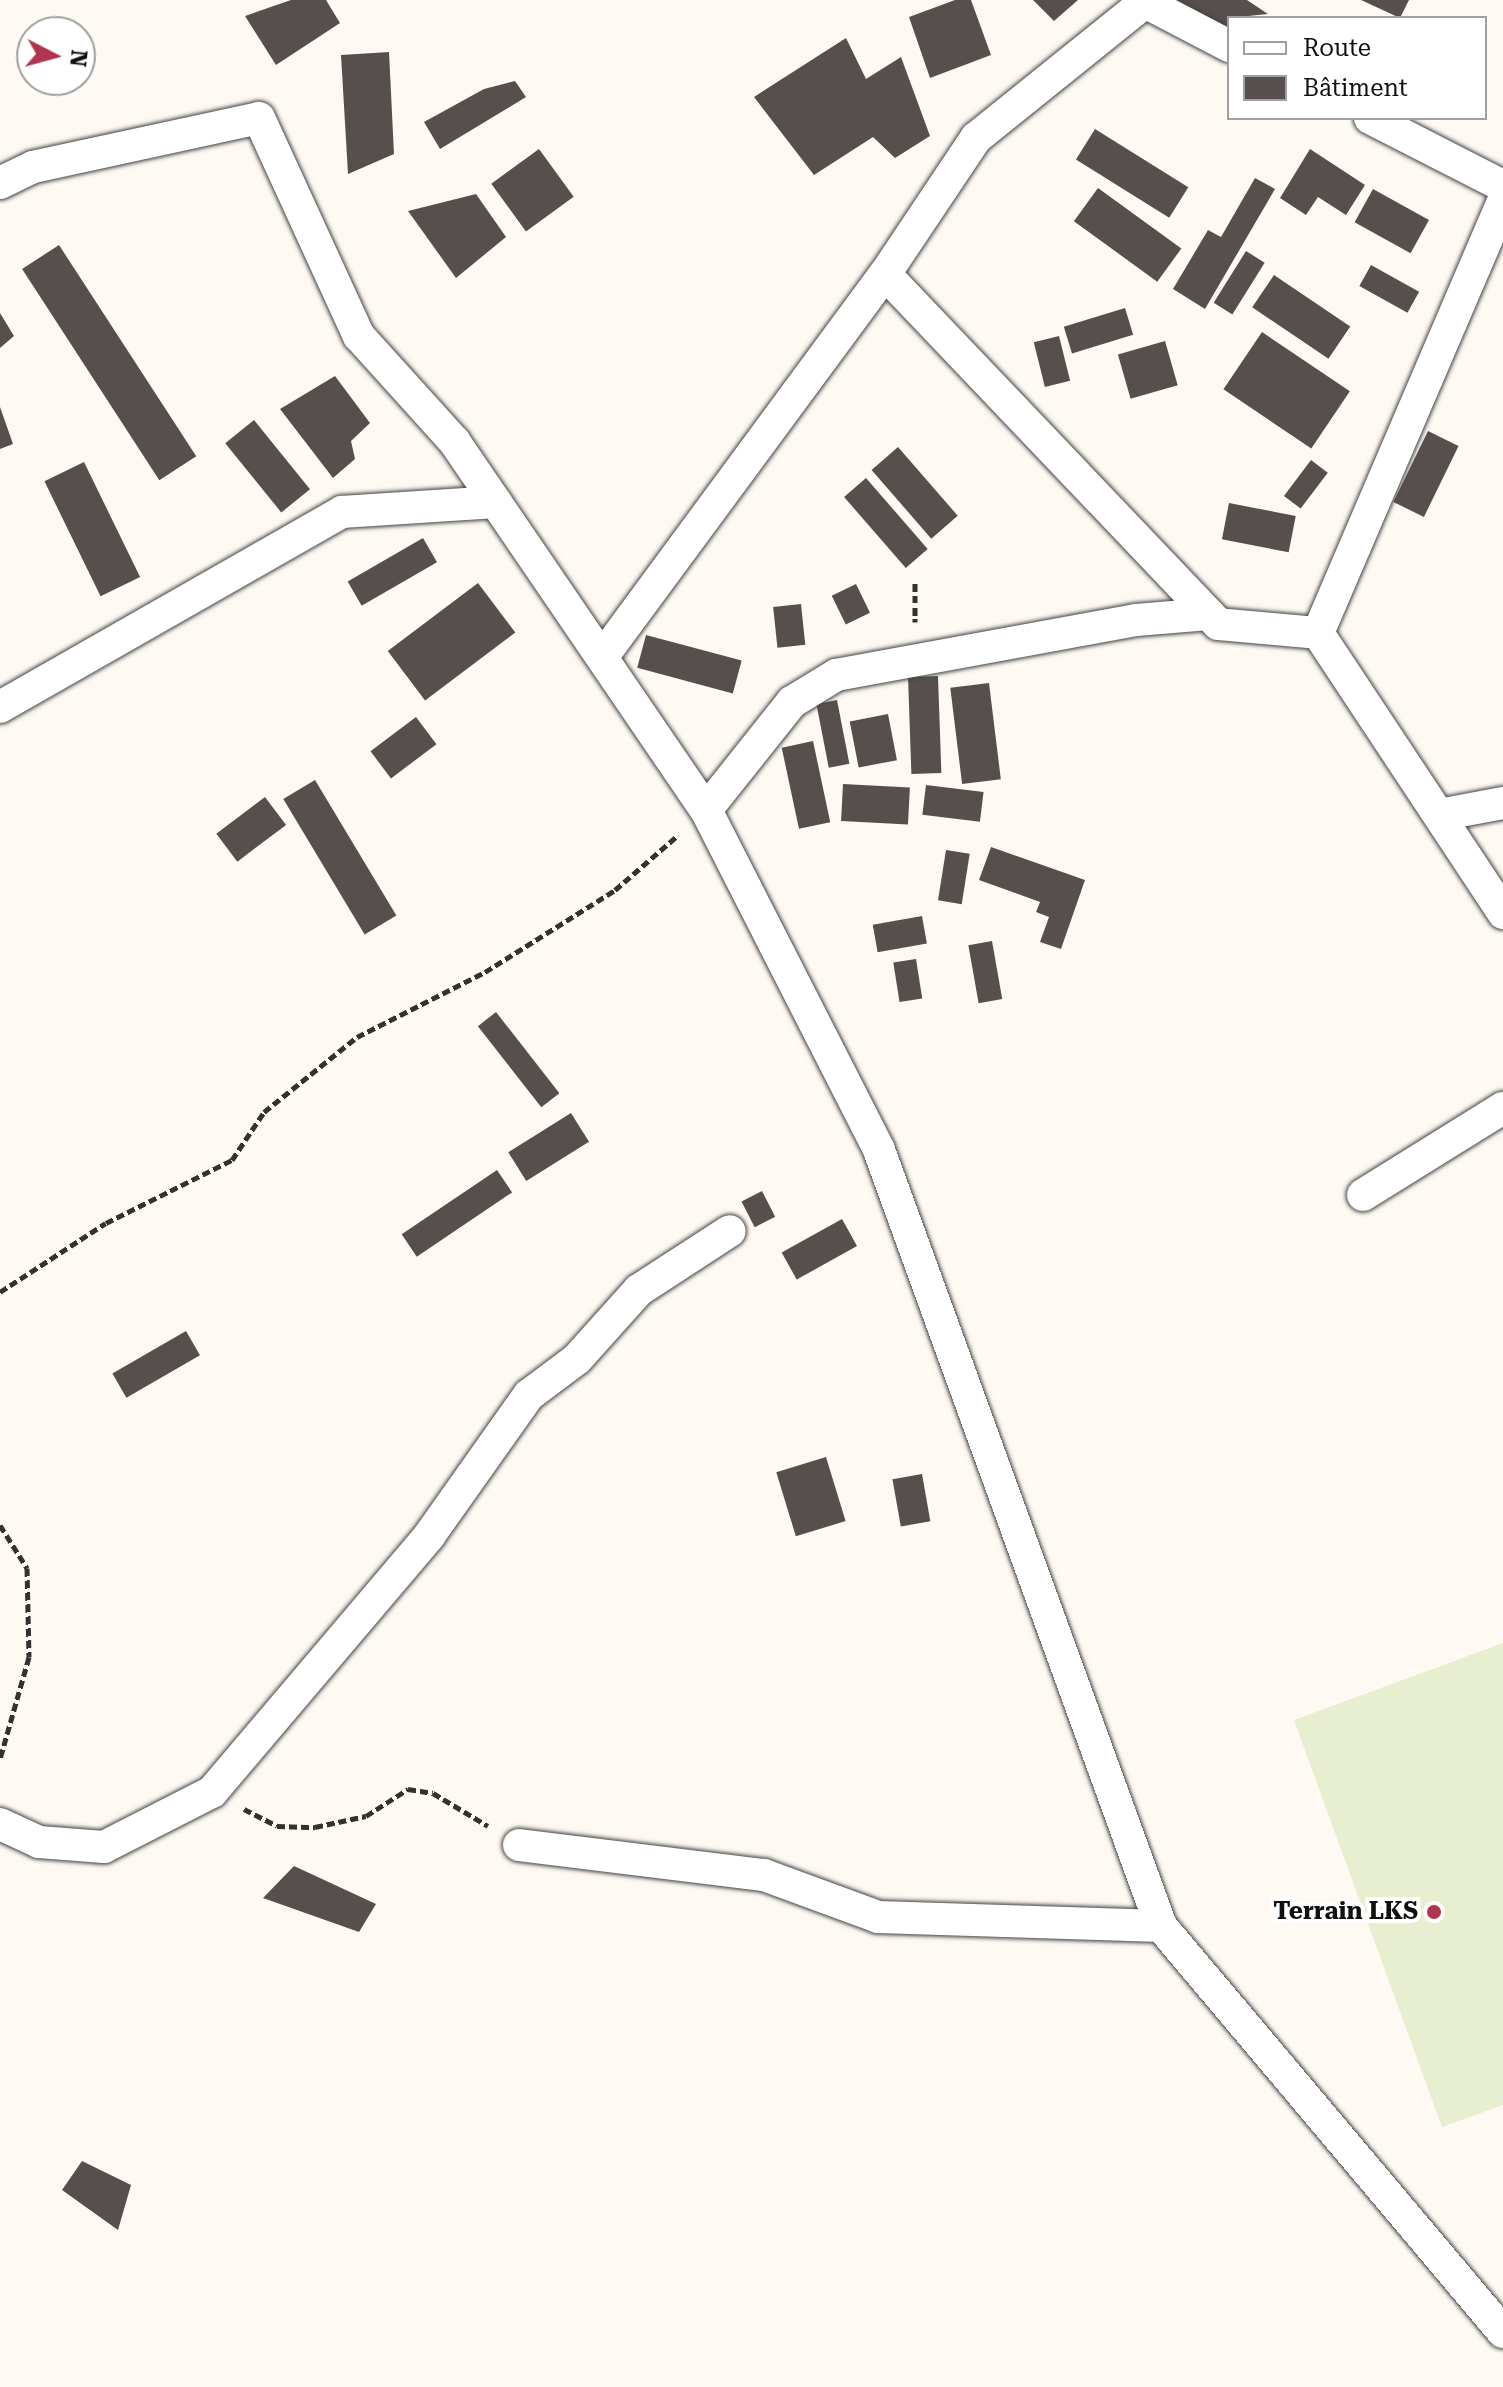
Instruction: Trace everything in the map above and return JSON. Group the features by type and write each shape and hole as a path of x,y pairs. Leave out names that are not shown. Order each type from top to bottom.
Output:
{"street":[{"path":"603,656 885,274 976,138 1145,2 1227,45"},
{"path":"0,183 33,167 259,118 359,336 454,441 706,810 879,1150 1161,1926 1503,2332"},
{"path":"1374,120 1503,186"},
{"path":"1318,633 1503,202"},
{"path":"885,274 1218,624 1318,633"},
{"path":"0,707 342,512 496,502"},
{"path":"706,810 792,702 836,675 1136,620 1209,614"},
{"path":"1318,633 1503,913"},
{"path":"1439,815 1503,803"},
{"path":"1363,1195 1503,1108"},
{"path":"0,1824 39,1842 104,1847 212,1792 429,1536 529,1395 577,1359 639,1290 730,1231"},
{"path":"519,1845 764,1875 878,1917 1161,1926"}],"path":[{"path":"0,1292 106,1223 232,1160 264,1112 357,1037 485,972 615,890 706,810"},
{"path":"0,1525 27,1568 29,1657 0,1759"},
{"path":"212,1792 277,1826 315,1827 366,1816 408,1789 433,1793 519,1845"}],"green space":[{"name":"Terrain LKS","path":"1503,1643 1503,2105 1442,2127 1294,1720"}],"building":[{"path":"291,0 326,0 340,23 276,65 245,16"},
{"path":"955,0 971,0 991,55 930,78 909,17"},
{"path":"1033,0 1078,0 1054,21"},
{"path":"1147,0 1247,0 1268,14 1227,16 1227,45"},
{"path":"1361,0 1409,0 1401,16"},
{"path":"846,38 866,79 901,57 930,136 895,158 873,137 814,175 754,97"},
{"path":"389,52 394,154 348,174 341,55"},
{"path":"515,81 526,97 440,149 424,122 484,89"},
{"path":"1095,129 1188,187 1169,218 1076,160"},
{"path":"539,149 574,197 526,231 491,184"},
{"path":"1310,149 1365,185 1346,215 1318,197 1306,215 1280,198"},
{"path":"1255,178 1275,189 1205,309 1173,289 1208,230 1221,237"},
{"path":"1098,188 1181,249 1157,282 1074,221"},
{"path":"1373,189 1429,220 1411,253 1355,222"},
{"path":"476,194 506,237 456,278 408,211"},
{"path":"59,245 196,456 159,480 22,269"},
{"path":"1246,251 1265,263 1232,314 1214,303"},
{"path":"1371,265 1419,292 1407,313 1359,286"},
{"path":"1274,275 1350,326 1328,359 1252,307"},
{"path":"1125,308 1133,335 1072,353 1064,327"},
{"path":"0,313 14,336 0,348"},
{"path":"1262,332 1350,391 1311,448 1223,389"},
{"path":"1059,336 1070,381 1045,387 1034,342"},
{"path":"1165,341 1178,385 1131,399 1118,355"},
{"path":"335,376 370,423 351,441 355,459 333,478 280,409"},
{"path":"0,407 13,444 0,449"},
{"path":"254,420 310,489 281,512 225,443"},
{"path":"1428,431 1459,446 1424,517 1393,502"},
{"path":"898,447 958,516 931,539 872,470"},
{"path":"1311,460 1328,473 1301,509 1284,496"},
{"path":"84,462 140,577 101,596 44,481"},
{"path":"866,478 928,549 906,568 844,497"},
{"path":"1229,503 1296,516 1289,552 1222,539"},
{"path":"423,538 437,562 362,606 348,582"},
{"path":"478,583 515,633 425,701 388,651"},
{"path":"856,584 870,613 846,625 832,596"},
{"path":"801,604 805,645 777,648 773,607"},
{"path":"646,635 742,661 733,693 637,668"},
{"path":"938,676 941,773 911,774 908,677"},
{"path":"989,683 1001,779 962,784 950,688"},
{"path":"837,700 849,764 829,768 816,704"},
{"path":"888,714 897,760 859,768 850,721"},
{"path":"416,717 436,744 391,778 370,751"},
{"path":"813,741 830,822 799,829 782,748"},
{"path":"315,780 396,915 365,934 283,799"},
{"path":"843,784 910,788 908,824 841,821"},
{"path":"926,785 984,792 980,822 922,815"},
{"path":"265,797 286,825 237,862 216,834"},
{"path":"991,847 1085,880 1061,949 1040,942 1049,917 1036,912 1040,902 979,880"},
{"path":"946,850 970,854 962,904 938,900"},
{"path":"922,916 927,944 878,952 873,925"},
{"path":"992,941 1002,999 979,1003 968,945"},
{"path":"916,959 922,999 900,1002 893,963"},
{"path":"496,1012 559,1093 541,1107 478,1026"},
{"path":"571,1113 589,1142 526,1181 508,1152"},
{"path":"497,1170 512,1192 417,1257 402,1234"},
{"path":"762,1191 775,1217 755,1227 742,1201"},
{"path":"842,1219 857,1246 797,1280 782,1252"},
{"path":"186,1331 200,1355 126,1398 112,1374"},
{"path":"826,1457 846,1521 796,1536 776,1472"},
{"path":"922,1474 930,1521 901,1526 892,1479"},
{"path":"294,1866 376,1904 359,1932 263,1898"},
{"path":"82,2161 131,2185 118,2230 62,2190"}],"place":[{"name":"Terrain LKS","path":"1434,1912"}]}
